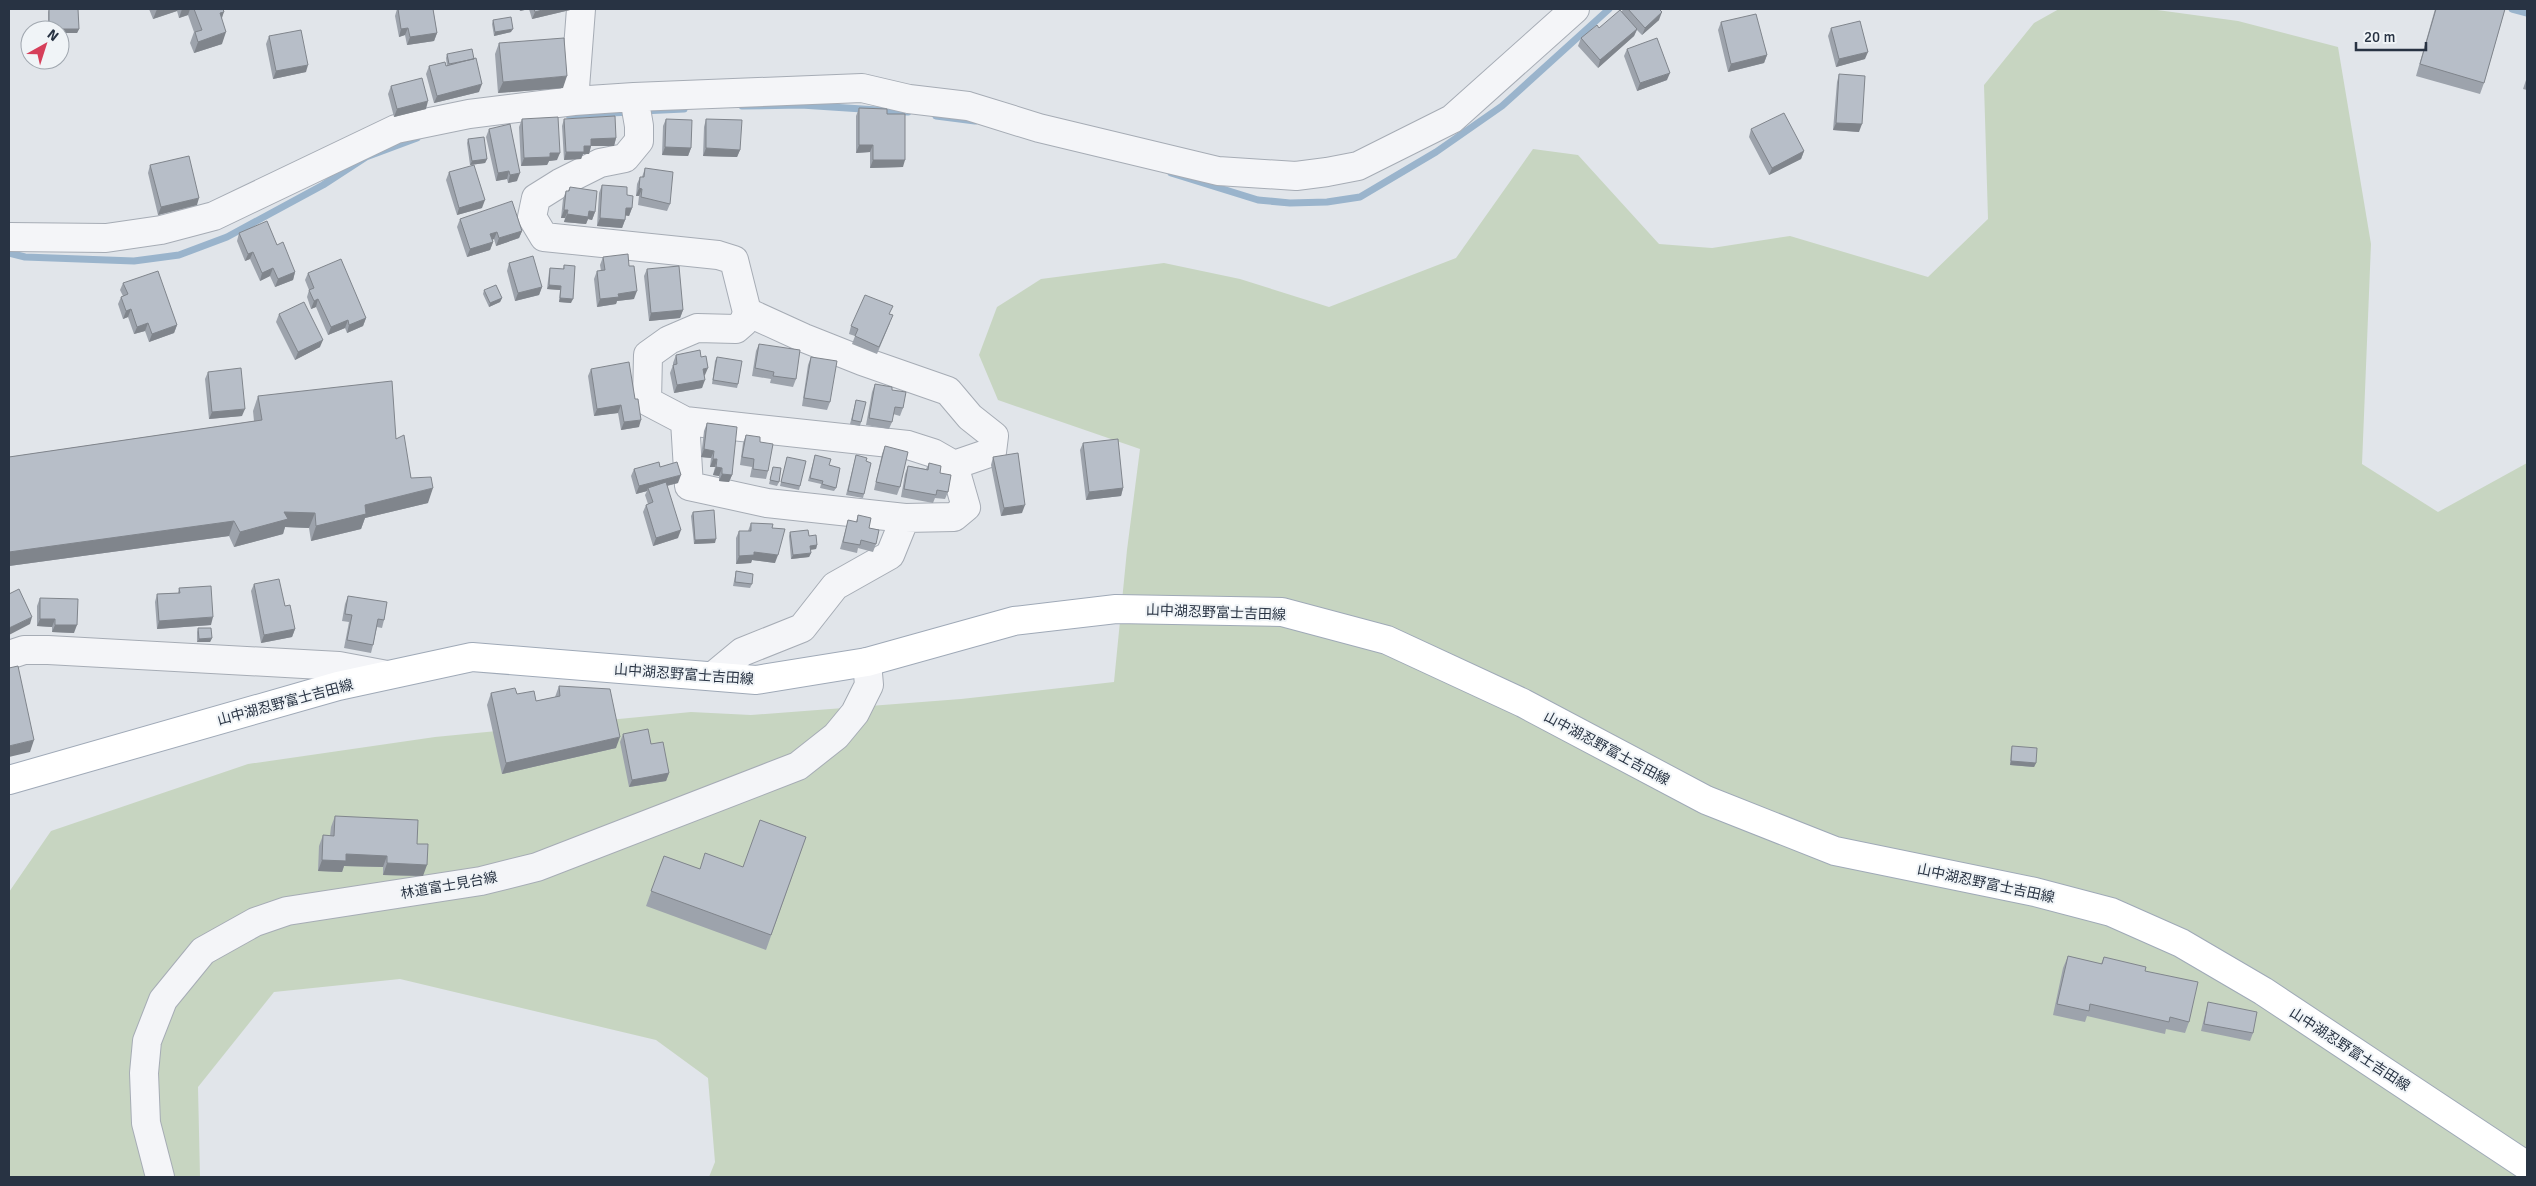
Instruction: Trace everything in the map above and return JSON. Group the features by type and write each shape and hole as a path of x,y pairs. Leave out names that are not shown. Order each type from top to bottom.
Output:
{"main road":[{"name":"山中湖忍野富士吉田線","path":"9,780 338,686 472,657 756,680 867,662 1014,621 1116,609 1282,612 1387,640 1523,703 1706,800 1835,851 2035,892 2111,912 2181,943 2263,991 2527,1166"}],"street":[{"path":"574,101 581,9"},
{"path":"9,237 106,238 161,230 214,216 396,129 469,114 574,101 634,97 862,88 909,99 968,106 1048,131 1218,171 1296,176 1358,166 1452,119 1575,9"},
{"path":"634,97 639,126 639,142 625,158 600,163 560,183 536,198 532,217 544,236 718,255 734,260 746,312 744,322 736,329 697,328 669,340 648,355 647,401 684,421 908,445 933,453 954,465 966,507 954,517 905,518 766,503 688,486 684,421"},
{"path":"746,312 854,358 948,391 970,417 994,436 992,452 954,465"},
{"path":"713,676 742,652 802,628 835,586 890,555 905,518"},
{"path":"9,655 24,650 48,650 202,658 339,666 387,675"},
{"name":"林道富士見台線","path":"160,1177 146,1122 144,1073 147,1041 163,1000 203,951 255,922 287,911 481,881 537,867 798,766 836,736 855,713 869,685 867,662"}],"green space":[{"path":"2059,9 2150,9 2238,21 2338,47 2371,244 2362,464 2438,512 2527,463 2527,1177 709,1177 715,1162 708,1078 656,1040 400,979 274,992 198,1087 200,1177 9,1177 9,892 51,831 248,764 435,737 691,712 751,715 961,699 1114,682 1127,550 1140,449 998,400 979,355 997,307 1041,279 1164,263 1240,279 1329,307 1456,258 1533,149 1578,155 1659,244 1712,248 1790,236 1928,277 1988,219 1984,85 2034,23"}],"building":[{"path":"49,9 78,9 79,29 70,29 70,20 49,20"},
{"path":"194,9 223,9 224,12 220,13 226,32 198,42 195,32 202,30"},
{"path":"398,9 433,9 437,33 410,37 408,28 401,29"},
{"path":"534,9 546,9 535,12"},
{"path":"1628,9 1659,9 1662,12 1645,28"},
{"path":"2436,9 2505,9 2484,83 2420,64"},
{"path":"1620,10 1637,29 1600,60 1581,38 1597,25 1599,28"},
{"path":"1756,14 1767,55 1731,64 1721,22"},
{"path":"511,17 513,29 495,32 493,20"},
{"path":"1860,21 1868,52 1839,59 1831,28"},
{"path":"301,30 308,65 276,71 269,36"},
{"path":"564,38 567,76 503,82 499,43"},
{"path":"1657,38 1670,73 1640,83 1627,49"},
{"path":"472,49 474,59 449,64 447,54"},
{"path":"476,58 482,84 437,96 429,66 445,62 446,66"},
{"path":"1839,74 1865,76 1862,124 1836,123"},
{"path":"422,78 428,101 397,109 391,86"},
{"path":"859,108 887,109 887,114 905,114 905,160 873,160 873,145 859,145"},
{"path":"1784,113 1804,151 1772,168 1751,129"},
{"path":"615,116 616,138 591,139 591,146 584,146 584,152 566,152 564,119"},
{"path":"558,117 560,153 550,153 550,157 524,158 522,119"},
{"path":"666,119 692,120 691,148 665,147"},
{"path":"706,119 742,120 740,150 706,148"},
{"path":"510,124 520,173 510,175 509,171 498,173 489,129"},
{"path":"484,137 487,159 472,161 468,139"},
{"path":"189,156 199,198 161,207 150,165"},
{"path":"474,165 485,200 459,208 449,172"},
{"path":"645,168 673,172 670,204 641,197 642,189 639,188 640,177 644,177"},
{"path":"602,185 627,187 627,195 633,196 632,208 626,208 625,220 600,218"},
{"path":"570,187 597,191 595,212 589,211 588,217 567,214 568,210 564,210 566,191 569,191"},
{"path":"512,201 522,231 499,238 497,232 490,234 493,242 470,249 460,219"},
{"path":"267,221 277,245 283,242 295,272 278,279 273,268 262,273 253,252 248,254 239,233"},
{"path":"628,254 629,266 634,266 637,291 618,294 619,297 600,299 597,271 605,270 603,257"},
{"path":"533,256 542,287 518,293 509,263"},
{"path":"341,259 366,318 349,325 348,320 331,327 318,299 314,301 309,290 314,288 308,273"},
{"path":"564,265 575,266 573,299 560,298 561,286 549,285 550,268 564,269"},
{"path":"679,266 683,310 651,313 647,269"},
{"path":"158,271 177,325 152,334 148,323 137,327 131,309 126,311 121,297 128,294 123,283"},
{"path":"496,285 502,298 490,303 484,290"},
{"path":"865,295 893,306 889,314 893,315 879,347 855,336 858,329 851,326"},
{"path":"304,302 323,340 298,352 279,314"},
{"path":"759,344 800,350 796,379 773,376 774,372 755,368"},
{"path":"700,350 701,357 706,356 708,368 703,369 705,380 677,385 673,365 677,364 676,355"},
{"path":"717,357 742,361 738,384 713,380"},
{"path":"811,357 837,361 830,402 804,398"},
{"path":"629,362 635,399 638,399 641,420 624,422 621,405 597,409 591,369"},
{"path":"241,368 245,409 212,412 208,372"},
{"path":"392,381 396,439 404,435 411,478 431,477 433,488 365,505 366,514 316,526 315,513 284,512 288,519 240,532 234,521 9,552 9,457 262,420 258,396"},
{"path":"875,384 892,387 892,390 906,392 903,408 895,407 892,422 869,418"},
{"path":"856,400 866,402 861,422 852,420"},
{"path":"707,423 737,427 732,475 722,474 722,468 716,467 717,459 713,459 714,451 704,449"},
{"path":"746,435 760,437 760,442 773,444 768,471 753,469 754,459 742,457"},
{"path":"1118,439 1123,488 1089,492 1083,443"},
{"path":"885,446 908,452 900,487 876,482"},
{"path":"1018,453 1025,505 1004,508 993,457"},
{"path":"815,455 831,459 829,465 840,468 836,488 822,484 823,481 810,478"},
{"path":"856,455 867,458 866,461 871,463 864,494 848,491"},
{"path":"787,457 806,461 800,486 781,482"},
{"path":"659,462 660,467 677,462 681,475 639,486 634,469"},
{"path":"929,463 941,466 940,473 951,475 948,492 937,490 936,495 904,489 908,466 928,470"},
{"path":"773,467 781,468 779,482 770,480"},
{"path":"666,482 681,530 656,538 646,505 653,502 648,488"},
{"path":"714,510 716,539 695,540 693,512"},
{"path":"858,515 871,518 869,528 879,530 876,544 861,540 860,545 843,542 848,520 857,522"},
{"path":"751,523 773,524 772,528 785,529 778,555 754,552 754,555 739,556 739,531 751,531"},
{"path":"808,530 809,536 816,535 817,545 810,546 811,553 793,555 790,532"},
{"path":"736,571 753,574 752,584 735,582"},
{"path":"279,579 285,606 290,605 295,629 264,635 254,584"},
{"path":"211,586 213,617 159,621 157,594 180,593 179,588"},
{"path":"19,589 32,617 9,628 9,594"},
{"path":"348,596 387,602 384,620 378,619 373,645 347,640 352,615 345,614"},
{"path":"40,598 78,599 77,625 55,625 55,619 40,619"},
{"path":"198,628 211,628 212,638 199,639"},
{"path":"18,666 34,740 9,746 9,668"},
{"path":"559,686 610,689 620,737 506,763 491,693 515,688 517,694 534,691 536,701 560,696"},
{"path":"648,729 651,744 663,742 669,773 632,780 623,734"},
{"path":"2012,746 2037,748 2036,763 2011,761"},
{"path":"335,816 418,820 417,844 428,844 427,865 387,863 387,856 346,854 346,861 322,860 323,835 334,836"},
{"path":"760,820 806,837 771,935 651,891 664,856 700,869 705,853 743,867"},
{"path":"2068,956 2102,964 2104,957 2146,967 2145,971 2198,982 2189,1022 2170,1017 2169,1022 2090,1004 2089,1011 2057,1004"},
{"path":"2208,1002 2257,1012 2253,1033 2204,1024"}],"waterway":[{"path":"1171,173 1258,200 1290,203 1327,202 1360,197 1436,152 1502,106 1609,9"},
{"path":"2512,9 2527,13"},
{"path":"742,106 801,105 908,112"},
{"path":"642,111 684,109"},
{"path":"569,115 631,112"},
{"path":"936,116 975,121"},
{"path":"9,253 25,257 134,261 179,255 227,237 323,185 366,157 417,138"}]}
